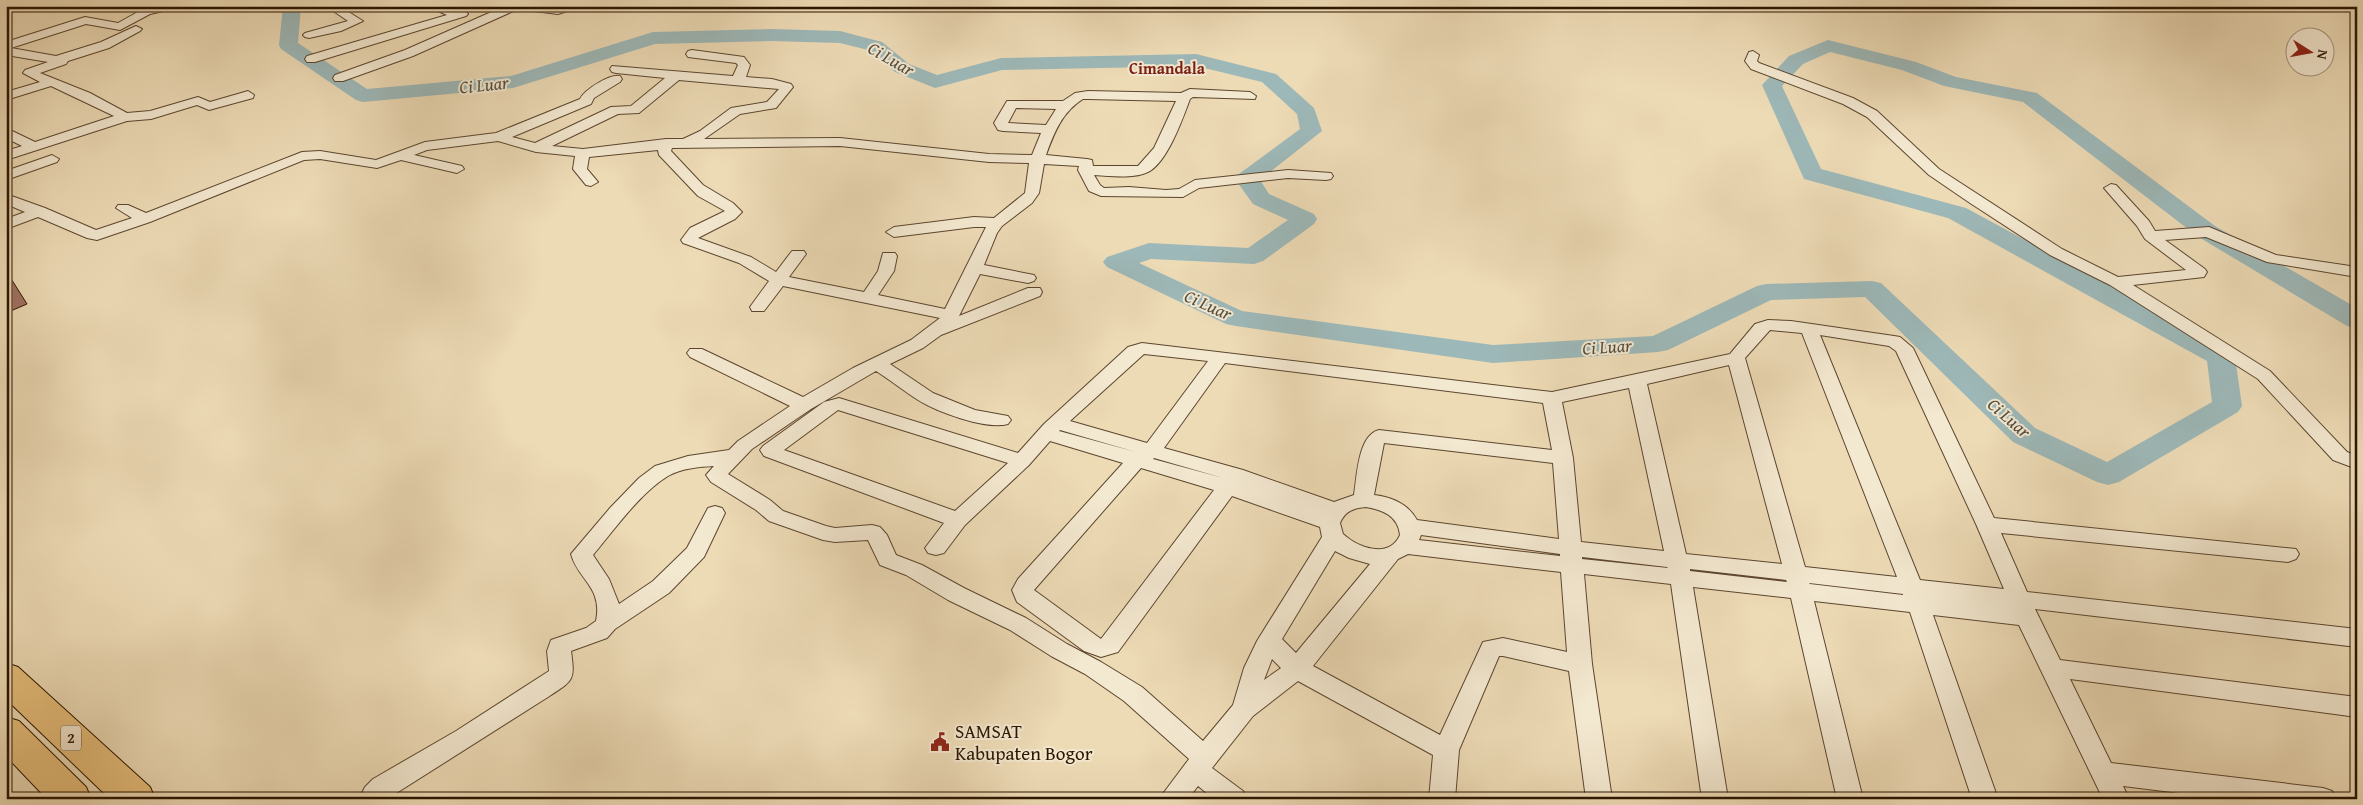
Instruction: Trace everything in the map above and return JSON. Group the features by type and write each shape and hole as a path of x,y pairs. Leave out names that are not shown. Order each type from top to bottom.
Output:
{"highway":[{"name":"2","path":"6,677 136,799"},
{"path":"6,732 72,799"}],"street":[{"path":"6,46 85,20 120,27 147,11 173,6"},
{"path":"309,35 337,29 356,21 331,6"},
{"path":"311,59 462,14 444,11 458,6"},
{"path":"339,78 409,53 515,6"},
{"path":"520,6 558,11 578,6"},
{"path":"56,60 105,45 146,24"},
{"path":"6,51 63,62 29,73 49,83 85,96 124,117"},
{"path":"692,54 740,60 744,65 738,81"},
{"path":"1753,55 1752,63 1764,70 1787,77 1864,110 1880,120 1934,172 1975,200 2056,252 2116,282 2264,375 2340,456 2357,463"},
{"path":"616,74 663,86 694,89"},
{"path":"6,198 92,235 97,235 145,219 302,156 320,155 370,164 385,162 425,146 520,130 586,101 588,96 616,74"},
{"path":"601,75 676,76 772,83 787,87 771,105 736,111 705,134 673,143 664,152 695,186 734,212 699,230 691,235 689,240 745,260 779,280 951,315"},
{"path":"536,148 614,110 634,110 676,76"},
{"path":"6,96 49,83"},
{"path":"1085,170 1132,171 1142,170 1149,165 1166,136 1184,97 1190,93 1250,96"},
{"path":"1184,97 1126,98 1088,94 1080,96 1065,105 1050,129 1037,160 1032,194 997,223 990,232 975,268 946,323 917,344 877,363 804,404 745,445 716,475 776,516 823,533 835,535 872,532 888,560 905,565 956,594 1018,624 1059,650 1093,668 1133,694 1234,799"},
{"path":"6,156 124,117 149,115 198,101 209,106 248,95"},
{"path":"997,143 1002,119 1012,104 1065,105"},
{"path":"492,135 536,148 583,153 673,143 997,143 1050,129"},
{"path":"6,132 34,147"},
{"path":"997,143 1037,160 1086,162 1085,170 1094,188 1101,192 1180,194 1195,184 1293,174 1326,176"},
{"path":"583,153 580,169 591,182"},
{"path":"402,156 457,169"},
{"path":"6,176 52,160"},
{"path":"2111,188 2155,236 2199,273 2116,282"},
{"path":"123,208 145,219"},
{"path":"6,224 40,211"},
{"path":"894,232 974,222 997,223"},
{"path":"2155,236 2208,232 2273,259 2357,272"},
{"path":"758,307 798,254"},
{"path":"868,298 886,271 889,256"},
{"path":"933,332 1031,285 975,268"},
{"path":"936,548 958,520 1022,461 1052,428 1134,351 1142,348 1552,398 1638,382 1736,358 1764,326 1773,325 1809,329 1894,341 1902,345 1987,524 2023,608 2116,799"},
{"path":"1809,329 1915,596 1984,799"},
{"path":"696,353 804,404"},
{"path":"1220,358 1143,456 1023,590 1025,596 1096,647 1110,646 1232,481"},
{"path":"1736,358 1798,583 1850,799"},
{"path":"877,363 926,397 965,412 1000,420"},
{"path":"1638,382 1679,569 1715,799"},
{"path":"1552,398 1563,458 1580,664 1599,799"},
{"path":"958,520 771,452 770,450 831,406 839,404 1022,461"},
{"path":"1052,428 1232,481 1333,524 1347,550 1368,556 1401,542 1572,556 2023,608 2357,638"},
{"path":"1363,501 1374,441 1379,436 1563,458"},
{"path":"608,623 609,607 598,578 583,561 582,554 591,541 646,483 662,471 675,465 736,455"},
{"path":"1172,799 1244,709 1297,669 1401,542 1401,513 1384,504 1363,501 1348,504 1333,524 1268,641 1256,668 1244,709"},
{"path":"372,799 376,792 469,736 558,678 563,673 558,652 559,646 597,633 608,623 661,587 696,552 715,513"},
{"path":"1987,524 2288,554"},
{"path":"1268,641 1297,669 1446,750"},
{"path":"1442,799 1446,750 1491,648 1503,647 1580,664"},
{"path":"2053,668 2357,707"},
{"path":"2102,772 2323,799"}],"waterway":[{"name":"Ci Luar","path":"292,6 288,45 363,96 513,82 653,38 772,35 840,37 875,46 902,68 935,82 1001,64 1196,60 1269,78 1307,112 1311,131 1247,179 1261,199 1305,219 1254,256 1149,251 1116,262 1236,318 1493,354 1658,344 1766,292 1872,289 2024,435 2108,475 2227,406 2221,357 1957,213 1812,174 1772,85 1796,60 1828,46 1909,66 1951,82 2030,97 2206,231 2357,320"}],"place":[{"name":"SAMSAT Kabupaten Bogor","path":"940,742"}],"district":[{"name":"Cimandala","path":"1167,68"}]}
